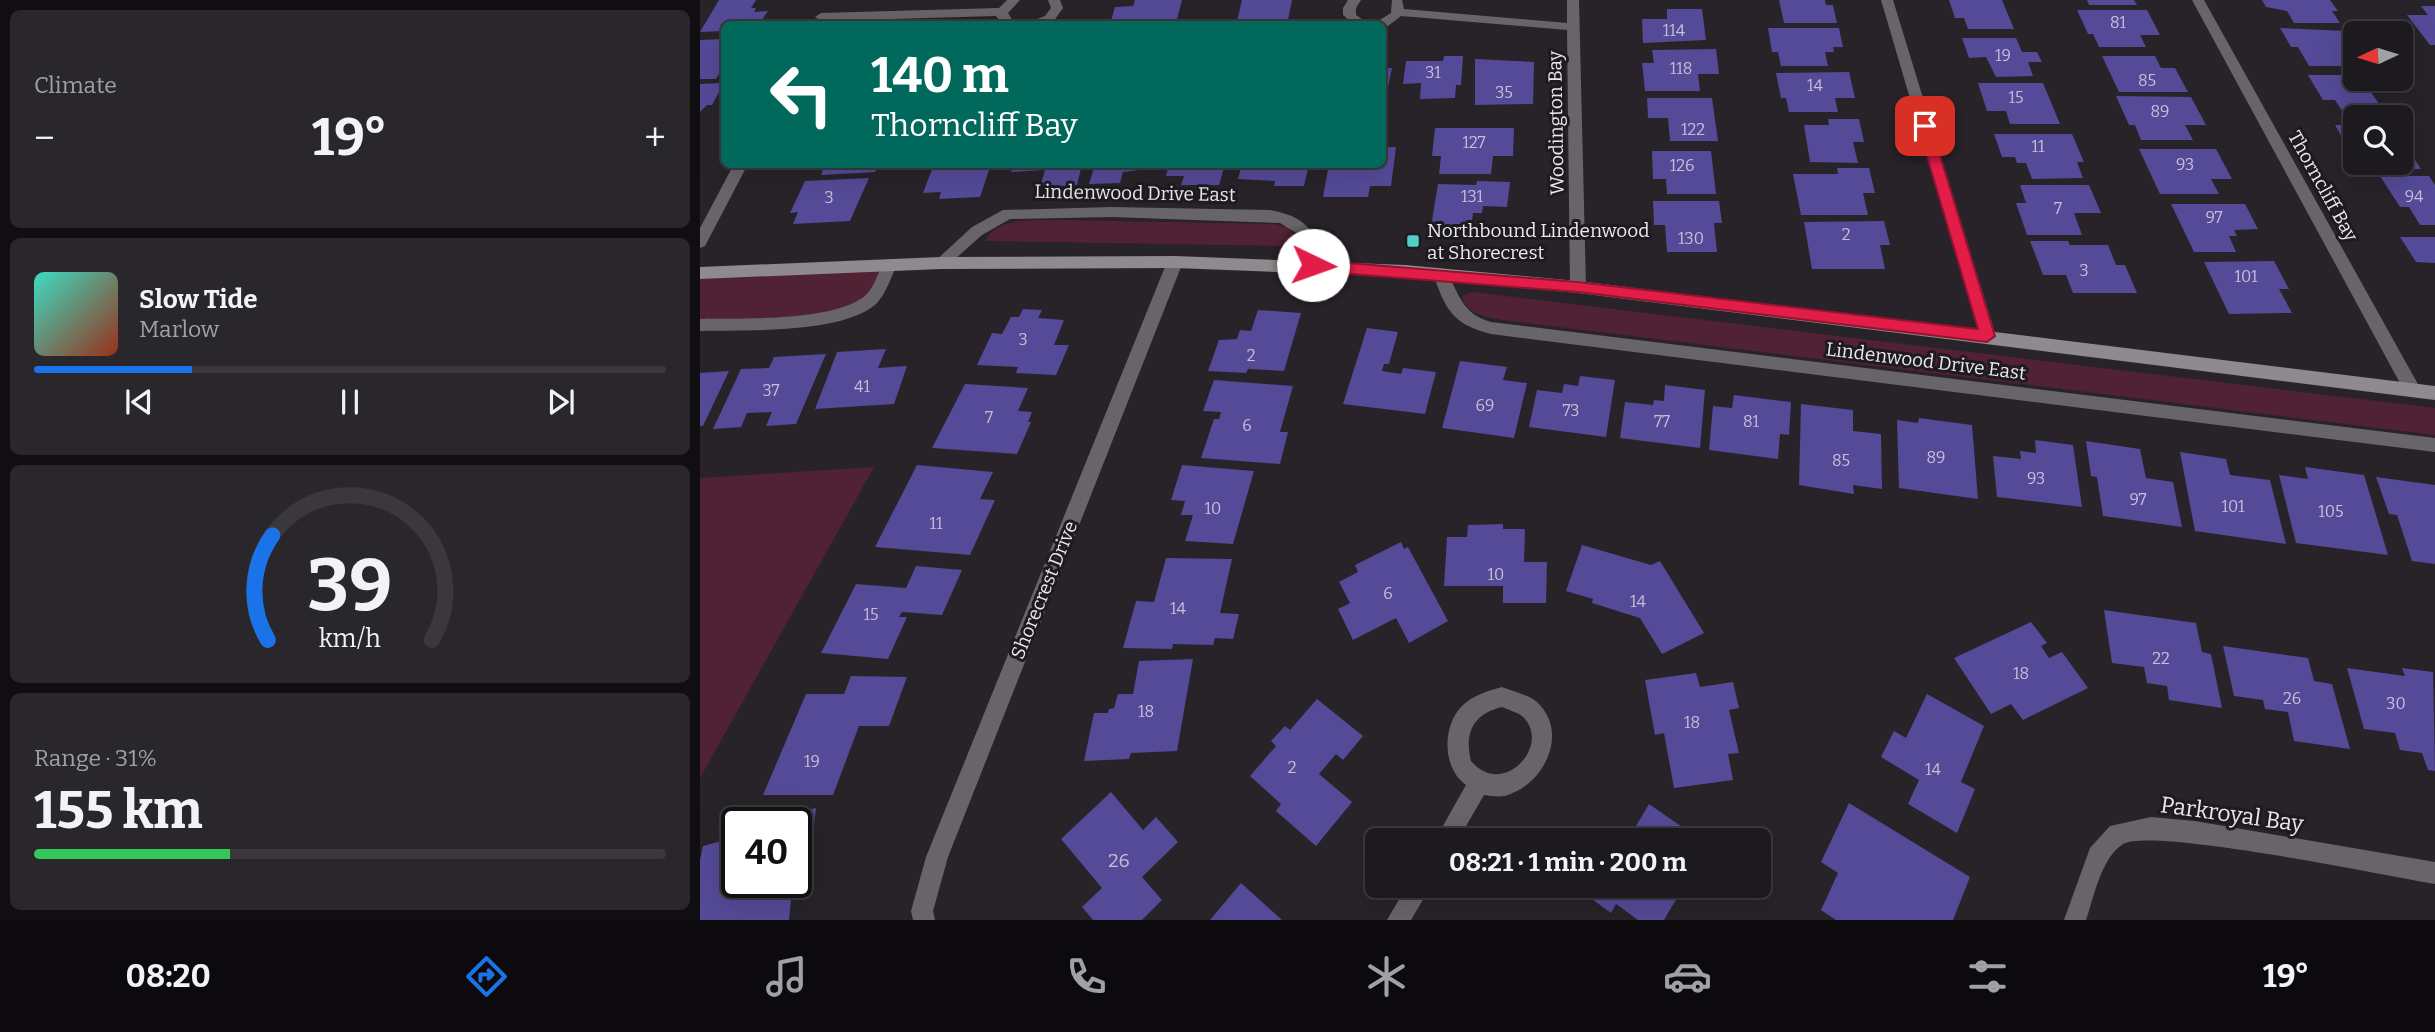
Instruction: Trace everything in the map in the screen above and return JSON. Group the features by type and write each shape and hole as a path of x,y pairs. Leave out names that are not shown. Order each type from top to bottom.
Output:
{"street":[{"path":"818,21 830,0"},
{"path":"818,21 1002,12 1014,0"},
{"path":"1041,21 1054,13 1057,8 1054,0"},
{"path":"1355,0 1348,9 1348,14 1356,21"},
{"name":"Woodington Bay","path":"1573,0 1578,287"},
{"path":"1887,0 1987,336"},
{"name":"Thorncliff Bay","path":"2198,0 2413,391"},
{"path":"1386,22 1392,20 1397,6 1573,27"},
{"path":"1002,12 1002,18 1006,21"},
{"path":"700,242 739,168"},
{"name":"Lindenwood Drive East","path":"941,263 977,231 1008,214 1111,212 1270,215 1290,219 1300,224 1308,235 1313,265"},
{"name":"Lindenwood Drive East","path":"700,273 941,263 1175,262 1313,265 1578,287 2435,393"},
{"name":"Shorecrest Drive","path":"924,920 922,911 937,857 1175,262"},
{"path":"700,325 816,319 854,310 871,299 889,265"},
{"name":"Lindenwood Drive East","path":"1440,274 1453,307 1459,314 1472,324 1491,328 2435,445"},
{"path":"1502,697 1529,707 1541,723 1543,737 1541,752 1527,775 1514,782 1487,785 1479,783 1465,772 1459,756 1457,741 1460,726 1468,713 1480,704 1502,697"},
{"path":"1453,828 1479,783"},
{"name":"Parkroyal Bay","path":"2075,920 2098,856 2118,834 2151,828 2195,832 2435,873"},
{"path":"1398,920 1412,898"}],"shaded area":[{"path":"1064,220 1272,224 1288,227 1298,241 1292,246 985,241 999,227 1009,223"},
{"path":"889,265 871,299 835,316 700,325 700,273"},
{"path":"1473,292 2435,408 2435,435 1502,320 1472,311 1462,296"},
{"path":"874,467 700,778 700,478"}],"building":[{"path":"719,0 756,0 751,8 756,8 754,12 768,11 761,21 721,21 721,31 700,32"},
{"path":"1135,0 1182,0 1177,21 1111,21 1115,7 1133,6"},
{"path":"1242,0 1292,0 1288,20 1237,21"},
{"path":"1779,0 1825,0 1826,5 1833,5 1837,23 1784,23"},
{"path":"1949,0 2002,0 2014,29 1968,29 1964,18 1955,18"},
{"path":"2087,0 2134,0 2137,5 2089,5"},
{"path":"2262,0 2330,0 2338,11 2332,11 2340,23 2294,23 2287,11 2266,7"},
{"path":"2421,6 2435,6 2435,45 2430,45 2407,15 2428,15"},
{"path":"1667,9 1702,9 1706,40 1643,43 1642,19 1667,19"},
{"path":"2077,10 2147,10 2160,35 2140,35 2146,47 2099,47 2093,34 2088,34"},
{"path":"1768,28 1839,28 1843,47 1833,47 1834,52 1825,52 1828,66 1781,66 1778,52 1772,52"},
{"path":"2280,28 2343,31 2343,66 2309,66 2298,47 2291,47"},
{"path":"1962,38 2016,38 2022,52 2037,52 2042,62 2028,62 2033,76 1996,77 1986,57 1969,58"},
{"path":"721,39 721,70 716,79 700,79 700,40"},
{"path":"1716,49 1719,74 1698,74 1700,91 1645,91 1642,63 1654,63 1652,50"},
{"path":"1444,56 1463,56 1461,85 1456,85 1455,98 1420,99 1421,83 1403,84 1406,61 1443,61"},
{"path":"2102,56 2155,56 2161,68 2175,68 2188,92 2119,92"},
{"path":"1475,59 1534,62 1533,104 1475,105"},
{"path":"1386,68 1392,68 1386,96"},
{"path":"1849,72 1855,98 1835,98 1838,112 1789,112 1786,98 1781,98 1776,73"},
{"path":"2308,75 2343,75 2343,91 2370,91 2380,105 2343,105 2343,112 2335,100 2323,100"},
{"path":"721,83 712,105 707,105 700,112 700,84"},
{"path":"1978,83 2043,83 2060,124 2010,124 2006,111 1987,111"},
{"path":"2116,96 2191,97 2206,125 2185,125 2193,140 2141,140 2135,125 2129,125"},
{"path":"1647,98 1712,98 1718,141 1670,141 1668,118 1648,118"},
{"path":"1828,119 1859,119 1864,142 1853,142 1858,163 1810,162 1804,125 1829,125"},
{"path":"2335,125 2343,125 2343,139"},
{"path":"1435,128 1514,128 1513,156 1493,156 1491,174 1439,174 1441,156 1432,156"},
{"path":"1994,134 2072,134 2084,162 2077,162 2083,178 2032,179 2026,163 2017,163 2015,157 2002,157"},
{"path":"1386,147 1396,147 1391,186 1370,186 1368,197 1323,197 1328,168 1386,168"},
{"path":"2139,149 2216,149 2232,179 2211,179 2219,194 2160,194"},
{"path":"1652,151 1711,151 1716,194 1667,194 1666,179 1653,179"},
{"path":"2413,157 2421,169 2413,169"},
{"path":"824,168 876,168 875,172 821,175"},
{"path":"932,168 990,168 980,197 939,199 941,192 923,193"},
{"path":"1012,168 1081,168 1077,185 1040,187 1045,170 1011,172"},
{"path":"1094,168 1156,168 1123,172 1120,183 1089,184"},
{"path":"1168,168 1224,168 1219,185 1181,185 1184,176 1166,176"},
{"path":"1241,168 1308,168 1304,186 1274,186 1275,181 1238,179"},
{"path":"1837,168 1869,168 1875,193 1863,193 1868,215 1801,215 1793,174 1838,174"},
{"path":"2380,176 2429,176 2435,185 2435,225 2420,225 2409,207 2400,207"},
{"path":"869,178 850,221 793,224 798,212 790,213 805,181"},
{"path":"1477,181 1510,182 1507,207 1483,206 1482,213 1473,213 1471,228 1431,227 1438,184 1476,185"},
{"path":"2020,185 2089,185 2101,213 2074,213 2082,235 2027,235 2016,203 2026,203"},
{"path":"1653,201 1719,201 1722,223 1714,223 1717,252 1667,252 1665,225 1654,225"},
{"path":"2171,204 2245,204 2258,229 2234,230 2237,236 2229,236 2236,252 2194,252"},
{"path":"1884,221 1890,245 1880,245 1885,269 1812,269 1804,222"},
{"path":"2400,237 2435,237 2435,263 2416,262"},
{"path":"2030,241 2108,245 2116,265 2125,265 2137,293 2073,293 2066,275 2043,275"},
{"path":"2274,261 2289,289 2279,289 2292,313 2229,314 2204,262"},
{"path":"1023,309 1042,310 1038,318 1064,320 1054,345 1069,345 1056,375 1016,373 1018,367 977,365 992,333 1002,334 1011,317 1019,317"},
{"path":"1258,310 1301,313 1284,371 1208,371 1219,340 1237,339 1240,330 1251,331"},
{"path":"1367,328 1398,332 1389,364 1384,364 1382,371 1401,374 1403,368 1436,372 1425,414 1343,404"},
{"path":"886,349 878,368 907,366 894,404 815,409 837,352"},
{"path":"826,354 796,424 766,426 772,412 747,413 741,427 713,429 741,369 769,368 774,357"},
{"path":"1460,361 1507,367 1503,380 1527,383 1514,438 1442,428"},
{"path":"729,371 703,426 700,426 700,373"},
{"path":"1580,376 1615,380 1606,437 1529,427 1537,390 1562,393 1564,384 1578,386"},
{"path":"1214,380 1293,386 1280,432 1288,432 1280,464 1201,458 1214,419 1219,419 1221,412 1203,411"},
{"path":"965,384 1028,388 1018,411 1032,412 1028,422 1031,422 1017,454 932,448"},
{"path":"1665,385 1705,390 1700,448 1620,438 1625,402 1653,405 1654,400 1664,401"},
{"path":"1734,395 1791,402 1789,435 1780,434 1778,459 1709,450 1713,406 1732,408"},
{"path":"1801,404 1853,410 1853,431 1881,434 1882,489 1853,485 1854,494 1799,485"},
{"path":"1919,418 1972,425 1978,499 1899,488 1897,420 1918,423"},
{"path":"2035,440 2073,445 2082,507 1997,497 1993,456 2021,459 2020,451 2036,453"},
{"path":"2086,441 2140,449 2146,478 2173,482 2182,527 2103,516 2097,477 2091,476"},
{"path":"2180,452 2226,459 2230,475 2270,480 2286,544 2195,531"},
{"path":"917,465 993,472 980,499 995,500 970,555 875,547"},
{"path":"1182,465 1254,471 1233,544 1185,541 1193,515 1181,515 1185,501 1171,500"},
{"path":"2305,467 2364,475 2388,555 2296,543 2279,475 2308,479"},
{"path":"2376,477 2435,485 2435,564 2412,561 2397,515 2389,514"},
{"path":"1503,524 1503,529 1525,529 1524,562 1547,562 1546,603 1503,603 1503,586 1444,586 1447,537 1467,537 1468,525"},
{"path":"1401,542 1404,549 1408,547 1448,621 1409,643 1396,618 1353,640 1338,609 1350,603 1339,582 1358,572 1355,565"},
{"path":"1582,545 1651,565 1660,561 1704,633 1662,654 1640,618 1592,603 1593,599 1566,591"},
{"path":"1166,558 1232,559 1220,613 1239,614 1233,639 1215,638 1213,645 1173,644 1172,649 1123,648 1136,601 1154,602"},
{"path":"916,566 962,570 942,615 902,612 899,617 907,617 888,659 821,653 856,584 906,588"},
{"path":"2104,610 2196,623 2202,652 2211,654 2222,708 2169,700 2167,686 2147,683 2144,667 2112,663"},
{"path":"2031,622 2047,643 2041,646 2049,658 2062,652 2088,688 2023,720 2011,704 1991,714 1954,658"},
{"path":"2223,646 2308,658 2314,681 2332,684 2350,749 2294,741 2288,712 2265,709 2263,700 2234,696"},
{"path":"1193,659 1177,751 1131,753 1129,759 1084,761 1094,713 1108,713 1109,709 1114,708 1118,694 1133,694 1139,661"},
{"path":"2347,668 2405,676 2402,668 2433,672 2435,771 2428,770 2422,753 2400,750 2395,733 2364,729"},
{"path":"1696,673 1700,687 1733,682 1739,708 1729,710 1739,753 1728,754 1733,780 1674,788 1664,733 1655,735 1645,680"},
{"path":"851,676 907,677 889,726 859,726 833,795 763,795 806,694 844,694"},
{"path":"1927,694 1984,726 1961,782 1975,789 1957,833 1908,804 1919,780 1881,757 1894,731 1906,738"},
{"path":"1317,699 1363,736 1343,760 1336,754 1319,774 1352,802 1316,846 1276,811 1281,804 1250,776 1276,746 1271,741 1285,726 1290,730"},
{"path":"1111,792 1143,830 1156,817 1178,842 1142,877 1162,900 1142,920 1093,920 1082,907 1102,888 1061,839"},
{"path":"1849,803 1970,877 1953,920 1836,920 1821,910 1838,873 1821,862"},
{"path":"1649,804 1684,828 1635,828"},
{"path":"816,808 812,840 812,809"},
{"path":"721,841 721,898 791,898 789,920 700,920 700,860 703,846"},
{"path":"1241,883 1282,920 1210,920"},
{"path":"1590,898 1677,898 1664,920 1638,920 1616,904 1611,913"}],"place":[{"name":"Northbound Lindenwood at Shorecrest","path":"1413,241"}],"route":[{"path":"1313,265 1578,287 1987,336 1925,126"}]}
